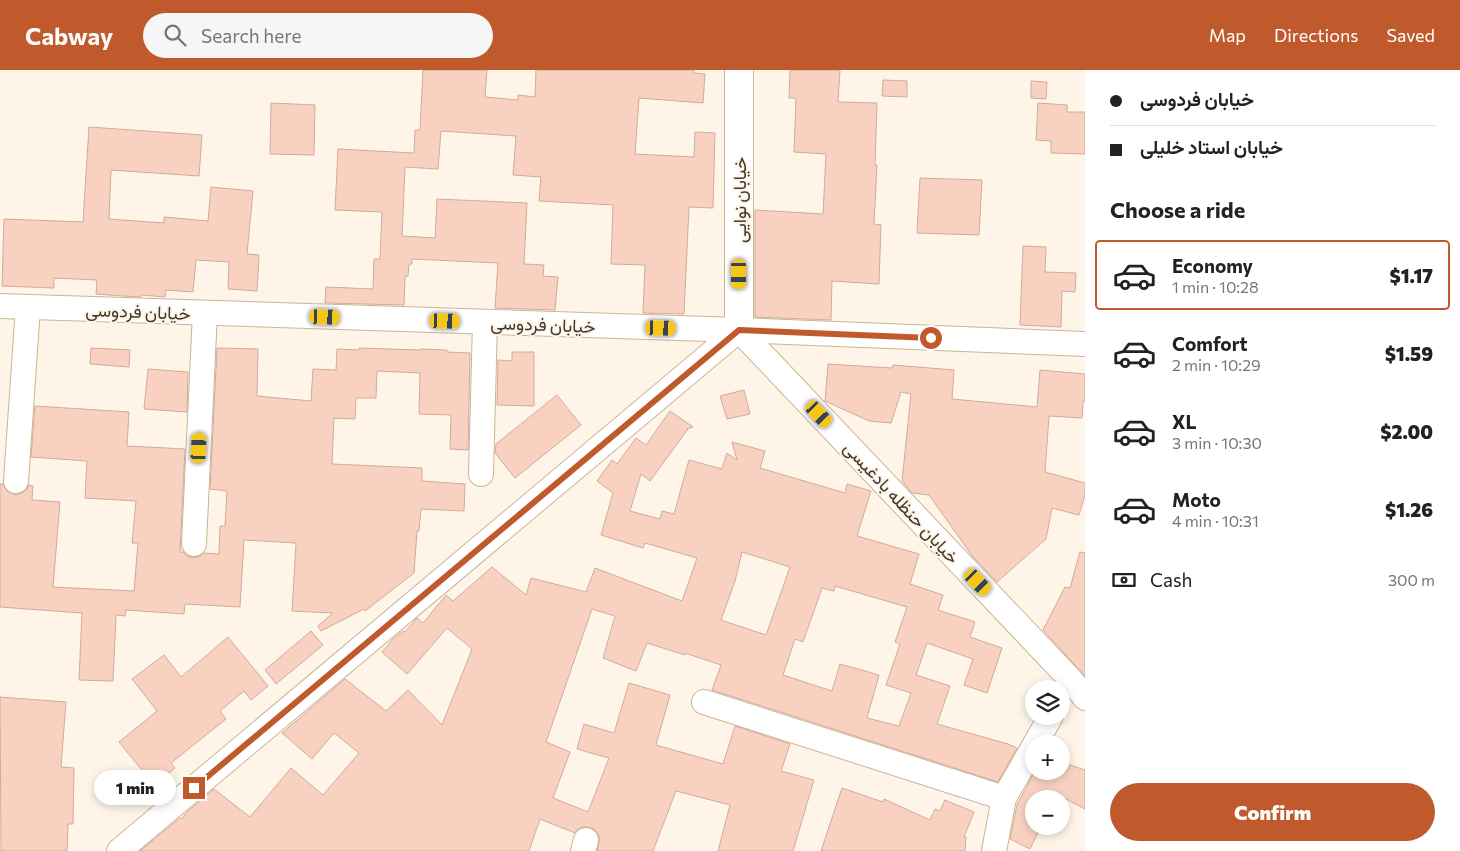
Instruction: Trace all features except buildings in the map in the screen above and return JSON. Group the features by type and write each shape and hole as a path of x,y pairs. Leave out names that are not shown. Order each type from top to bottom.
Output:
{"street":[{"name":"خیابان نوایی","path":"739,70 739,330"},
{"name":"خیابان فردوسی","path":"0,306 739,330 1085,344"},
{"path":"16,481 28,307"},
{"path":"194,544 205,313"},
{"path":"481,474 485,322"},
{"name":"خیابان حنظله بادغیسی","path":"739,330 1073,692"},
{"path":"119,851 739,330"},
{"path":"704,702 1004,798"},
{"path":"994,851 1004,798 1025,761"}],"route":[{"path":"194,788 739,330 931,338"}]}
